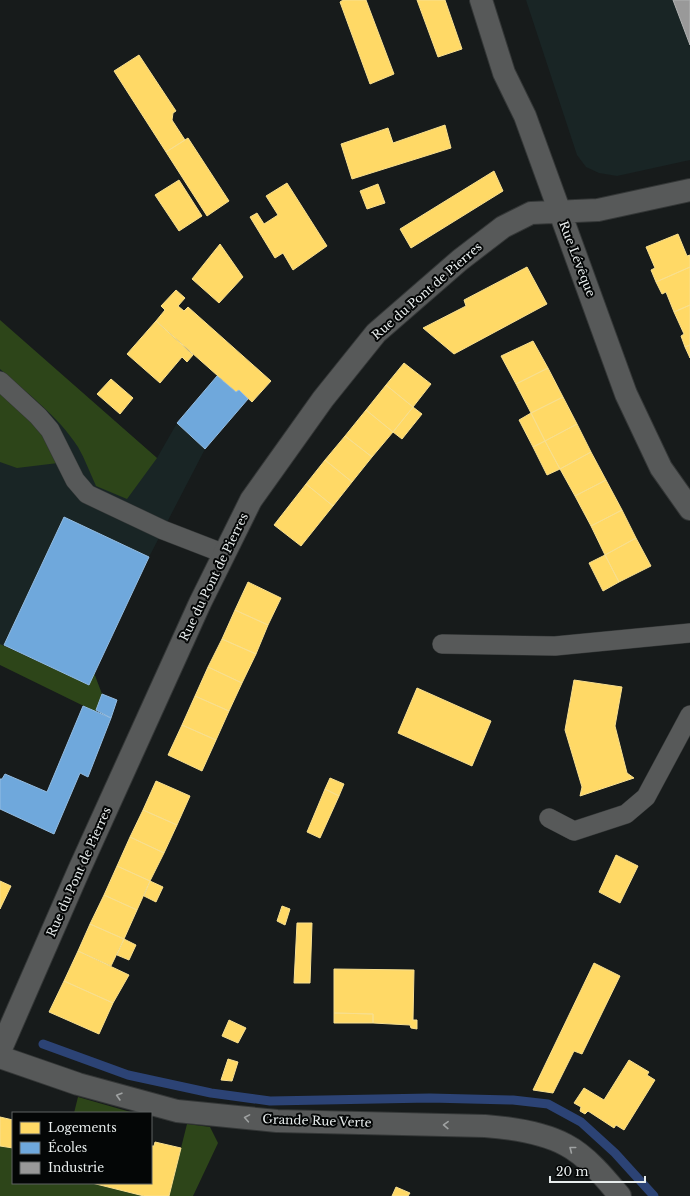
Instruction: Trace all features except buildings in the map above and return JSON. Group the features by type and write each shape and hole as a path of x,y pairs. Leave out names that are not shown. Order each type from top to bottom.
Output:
{"street":[{"name":"Rue Lévêque","path":"481,0 504,72 525,116 559,213 584,274 626,394 661,468 690,509"},
{"name":"Rue du Pont de Pierres","path":"0,1051 79,870 200,603 251,500 323,399 376,333 460,260 503,227 531,213 559,213 598,210 690,190"},
{"name":"Grande Rue Verte","path":"0,1057 78,1084 177,1111 277,1121 485,1126 517,1130 549,1138 566,1145 590,1163 620,1196"}],"lane":[{"path":"0,381 38,416 50,430 75,480 87,494 163,530 225,554"},
{"path":"442,644 555,646 690,633"},
{"path":"549,818 574,831 626,814 646,797 690,715"}],"shaded area":[{"path":"526,0 690,0 690,160 617,176 599,173 586,167 577,155"},
{"path":"0,321 157,458 177,423 205,449 149,557 94,673 102,694 0,665"}],"green space":[{"path":"0,320 157,458 127,499 96,486 81,452 61,425 42,405 0,369"},
{"path":"0,390 40,428 58,463 17,468 0,462"},
{"path":"0,644 89,685 94,673 102,694 96,712 0,665"},
{"path":"78,1097 130,1112 74,1112"},
{"path":"187,1124 210,1127 218,1143 193,1196 169,1196"},
{"path":"0,1146 12,1148 12,1184 96,1184 144,1196 0,1196"}],"waterway":[{"path":"43,1044 128,1075 211,1093 270,1101 430,1098 513,1100 548,1104 581,1122 615,1153 654,1196"}]}
